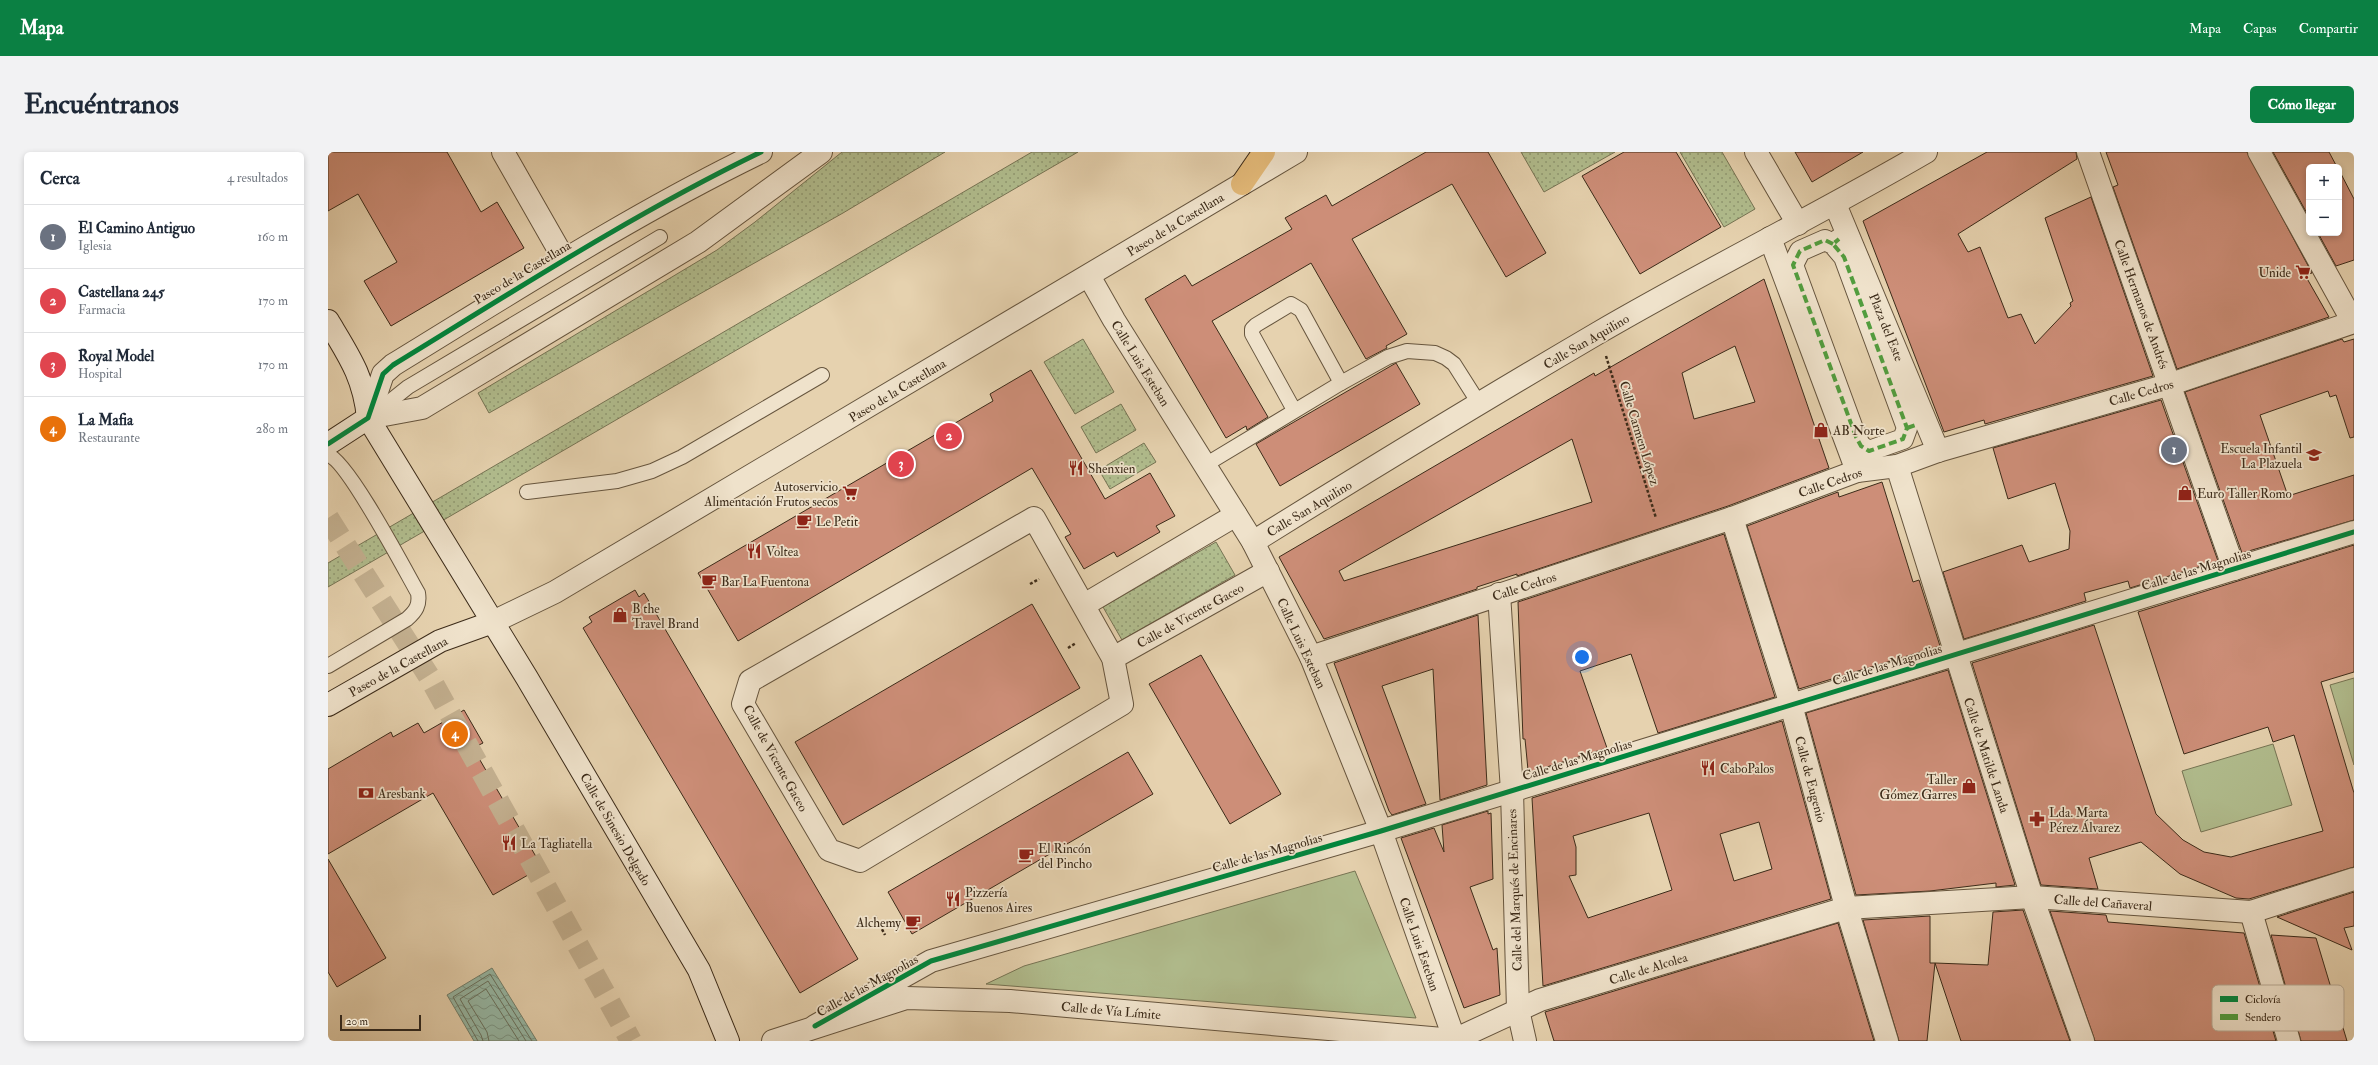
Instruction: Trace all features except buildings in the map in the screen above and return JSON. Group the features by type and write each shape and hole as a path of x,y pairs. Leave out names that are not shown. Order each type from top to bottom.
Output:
{"highway":[{"path":"1242,184 1264,152"}],"street":[{"path":"503,152 564,259"},
{"name":"Paseo de la Castellana","path":"383,374 393,365 564,259 695,184 761,152"},
{"path":"328,444 368,418 422,408 698,242 821,152"},
{"name":"Paseo de la Castellana","path":"328,705 440,642 493,622 544,599 1296,152"},
{"path":"1756,152 1798,224"},
{"name":"Calle San Aquilino","path":"1253,542 1599,332 1835,204 1926,152"},
{"name":"Calle Hermanos de Andrés","path":"2088,152 2171,384 2234,569"},
{"path":"2259,152 2354,322"},
{"name":"Plaza del Este","path":"1835,204 1938,451"},
{"path":"1770,238 1857,470"},
{"path":"1825,240 1836,241 1844,257 1912,427 1903,439 1869,451 1859,446 1795,274 1793,264 1800,251 1825,240"},
{"name":"Calle Luis Esteban","path":"1089,276 1253,542 1311,657 1380,831 1454,1040"},
{"path":"328,321 358,372 366,394 368,418 493,622"},
{"name":"Calle Cedros","path":"1311,657 1663,539 1732,518 1857,470 1897,466 1938,451 2171,384 2354,322"},
{"path":"358,372 376,377 383,374"},
{"path":"368,418 383,374"},
{"name":"Calle de Matilde Landa","path":"1897,466 2032,897 2083,1041"},
{"path":"1084,605 1236,515"},
{"name":"Calle de Vicente Gaceo","path":"1034,518 1084,605 1113,658 1122,704 860,861 829,850 743,704 750,681 1034,518"},
{"name":"Calle de Eugenio","path":"1732,518 1791,706 1846,908 1887,1041"},
{"name":"Calle de las Magnolias","path":"815,1026 931,961 1380,831 2354,532"},
{"name":"Calle de Vicente Gaceo","path":"1113,658 1268,571"},
{"name":"Calle del Marqués de Encinares","path":"1499,594 1512,791 1518,1010 1525,1041"},
{"name":"Calle de Sinesio Delgado","path":"493,622 699,970 728,1041"},
{"name":"Calle del Cañaveral","path":"1846,908 2032,897 2251,912 2354,879"},
{"name":"Calle de Alcolea","path":"1454,1040 1540,1000 1846,908"},
{"path":"2251,912 2273,985"},
{"name":"Calle de Vía Límite","path":"773,1041 815,1026 906,998 1010,1001 1454,1040"},
{"path":"2286,1031 2289,1041"}],"lane":[{"path":"368,418 414,384 660,237"},
{"path":"1294,410 1252,334 1252,329 1256,325 1291,304 1300,310 1341,383"},
{"path":"1205,465 1341,383 1394,355 1407,351 1436,353 1454,364 1480,404"},
{"path":"527,492 617,481 652,471 682,457 822,376"},
{"path":"328,455 342,466 355,486 418,593 420,602 415,612 407,619 328,666"}],"path":[{"path":"875,916 885,935"}],"shaded area":[{"path":"842,152 945,152 843,213 489,413 478,393 717,250 755,222"},
{"path":"1032,152 1078,152 328,587 328,563"},
{"path":"1521,152 1615,152 1544,192"},
{"path":"1680,152 1722,152 1755,209 1724,227"},
{"path":"1083,339 1114,392 1075,414 1044,362"},
{"path":"1121,404 1136,430 1096,453 1081,427"},
{"path":"1144,443 1156,462 1110,489 1099,470"},
{"path":"1216,542 1235,575 1122,640 1103,607"},
{"path":"2354,678 2354,765 2330,685"},
{"path":"2273,744 2292,805 2201,832 2182,771"},
{"path":"1355,871 1416,1018 986,984 1024,966"}],"water":[{"path":"492,968 537,1041 474,1041 447,995"}],"tunnel":[{"path":"328,518 430,678 631,1041"}],"marked path":[{"path":"1833,244 1825,240 1800,251 1793,265 1856,437 1861,446 1869,451 1903,439 1907,428 1844,257 1833,244 1839,239"},
{"path":"1907,428 1916,425"}],"cycle path":[{"path":"328,444 368,418 383,374 393,365 620,227 713,176 761,152"},
{"path":"815,1026 931,961 1381,831 2354,532"}],"place":[{"name":"Unide","path":"2303,272"},
{"name":"AB Norte","path":"1821,430"},
{"name":"Castellana 245","path":"949,436"},
{"name":"El Camino Antiguo","path":"2174,450"},
{"name":"Escuela Infantil La Plazuela","path":"2314,455"},
{"name":"Royal Model","path":"901,464"},
{"name":"Shenxien","path":"1076,468"},
{"name":"Autoservicio Alimentación Frutos secos","path":"850,493"},
{"name":"Euro Taller Romo","path":"2185,493"},
{"name":"Le Petit","path":"804,521"},
{"name":"Voltea","path":"754,551"},
{"name":"Bar La Fuentona","path":"709,581"},
{"name":"B the Travel Brand","path":"620,615"},
{"name":"La Mafia","path":"455,734"},
{"name":"CaboPalos","path":"1708,768"},
{"name":"Taller Gómez Garres","path":"1969,786"},
{"name":"Aresbank","path":"366,793"},
{"name":"Lda. Marta Pérez Álvarez","path":"2037,819"},
{"name":"La Tagliatella","path":"509,843"},
{"name":"El Rincón del Pincho","path":"1026,855"},
{"name":"Pizzería Buenos Aires","path":"953,899"},
{"name":"Alchemy","path":"913,922"}]}
